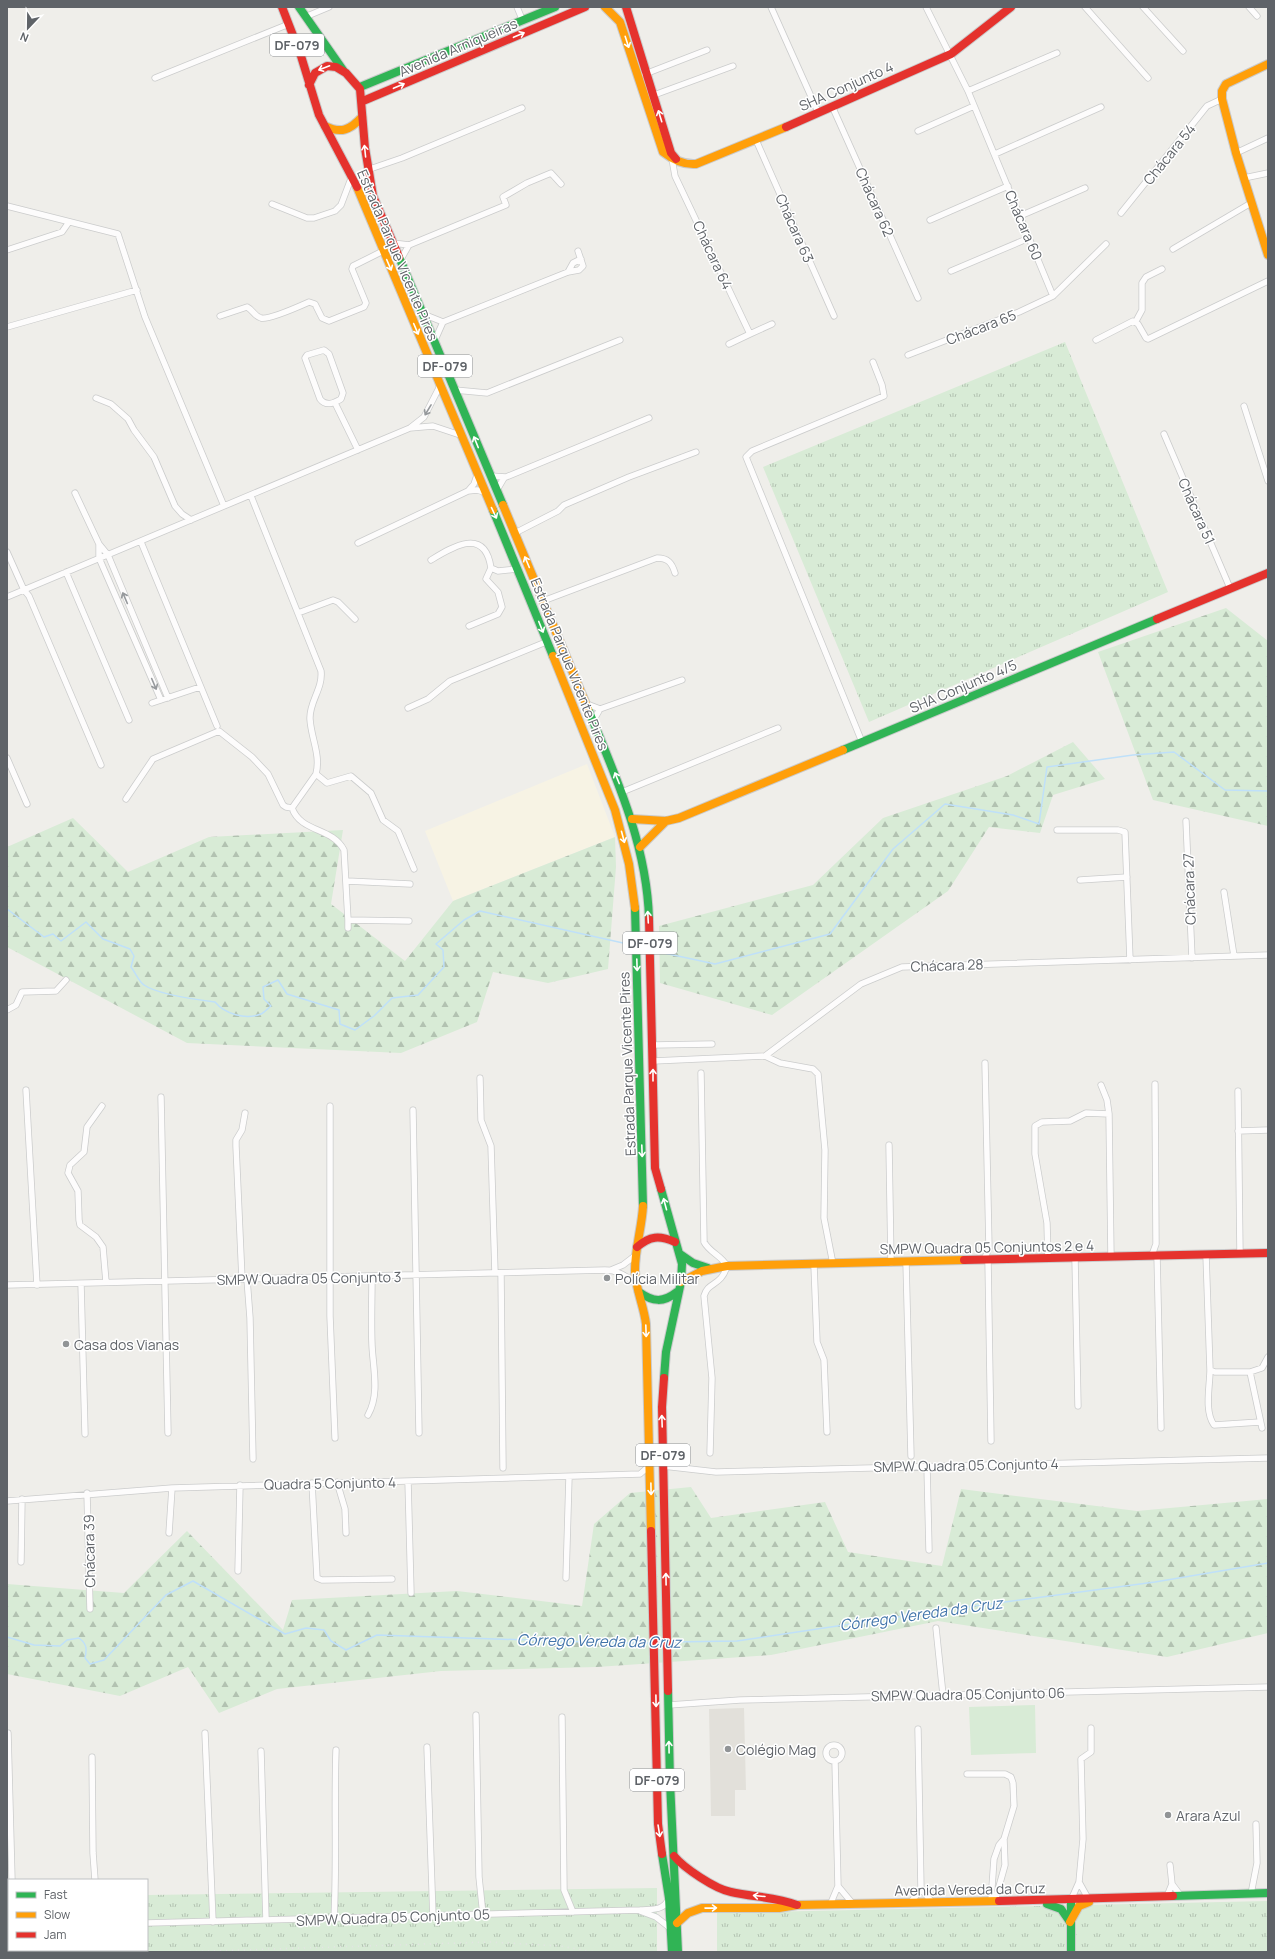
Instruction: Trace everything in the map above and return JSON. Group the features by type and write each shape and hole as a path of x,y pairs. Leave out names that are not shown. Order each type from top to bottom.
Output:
{"main road":[{"name":"DF-079","path":"282,7 301,56 309,85 324,126"},
{"name":"DF-079","path":"299,7 345,72 360,87 364,100 362,117"},
{"name":"Avenida Arniqueiras","path":"360,87 522,19 555,7"},
{"name":"Avenida Arniqueiras","path":"364,100 586,7"},
{"path":"606,8 615,10 622,7"},
{"path":"626,7 642,76 663,152 674,159"},
{"name":"SHA Conjunto 4","path":"674,159 688,165 696,164 756,140 951,54 1010,7"},
{"path":"606,8 620,22 642,76 654,95 674,159"},
{"path":"1268,64 1226,84 1222,91 1222,99 1236,153 1268,255"},
{"name":"DF-079","path":"309,85 316,71 322,67 328,65 337,67 345,72"},
{"path":"324,126 333,131 340,132 352,128 362,117"},
{"name":"Estrada Parque Vicente Pires","path":"362,117 367,170 373,196 515,533 546,611 587,704 622,792 640,847 644,870 648,915 653,1045 655,1168 675,1242"},
{"name":"Estrada Parque Vicente Pires","path":"324,126 352,176 517,568 615,810 629,864 636,918 643,1160 642,1222 636,1251"},
{"name":"SHA Conjunto 4/5","path":"632,819 666,821 679,818 1268,573"},
{"path":"526,591 541,597"},
{"path":"532,608 538,608 546,611"},
{"name":"SHA Conjunto 4/5","path":"640,847 666,821"},
{"path":"636,1251 651,1237 659,1236 675,1242"},
{"name":"DF-079","path":"672,1952 674,1925 674,1856 667,1662 662,1407 663,1373 677,1292 681,1282 680,1254 675,1242"},
{"name":"DF-079","path":"636,1251 638,1288 646,1324 658,1824 678,1952"},
{"name":"SMPW Quadra 05 Conjuntos 2 e 4","path":"680,1254 693,1263 708,1268"},
{"name":"SMPW Quadra 05 Conjuntos 2 e 4","path":"681,1282 690,1275 708,1268 726,1266 1048,1258 1111,1258 1157,1255 1268,1254"},
{"path":"638,1288 647,1298 662,1301 669,1299 677,1292"},
{"path":"674,1856 682,1865 729,1892 780,1899 797,1905"},
{"name":"Avenida Vereda da Cruz","path":"674,1925 688,1913 702,1908 779,1908 797,1905 911,1902 1089,1900 1268,1893"},
{"path":"1070,1922 1076,1910 1082,1904 1116,1898"},
{"path":"1070,1900 1071,1952"},
{"path":"1033,1901 1057,1906 1066,1914 1070,1922"}],"street":[{"path":"305,17 329,7"},
{"path":"518,7 522,19"},
{"path":"771,7 818,112"},
{"name":"Chácara 60","path":"926,7 951,54 968,91 1053,296"},
{"path":"1085,7 1148,78"},
{"path":"1143,7 1183,51"},
{"path":"1249,7 1257,16"},
{"path":"155,78 289,24"},
{"path":"642,76 707,50"},
{"path":"968,91 1057,53"},
{"path":"654,95 733,66"},
{"name":"Chácara 54","path":"1121,213 1207,106 1222,99"},
{"name":"Chácara 62","path":"832,106 918,298"},
{"path":"918,131 974,106"},
{"path":"995,154 1101,107"},
{"path":"367,170 402,158 522,108"},
{"path":"1236,153 1268,138"},
{"name":"Chácara 63","path":"756,140 834,316"},
{"name":"Chácara 64","path":"674,159 675,176 750,334"},
{"path":"393,243 409,245 506,205 503,197 527,183 551,173 561,184"},
{"path":"1244,178 1268,173"},
{"path":"272,204 307,218 314,218 335,211 341,205 352,176"},
{"path":"930,220 1008,186"},
{"path":"1020,216 1085,188"},
{"path":"1173,249 1252,203"},
{"path":"7,206 118,234 145,317 224,506"},
{"path":"7,250 62,232 69,222"},
{"path":"951,271 1029,238"},
{"path":"1053,296 1106,244"},
{"path":"401,260 409,245"},
{"path":"220,316 247,307 252,310 256,316 264,319 309,302 315,304 322,318 329,321 364,307 366,303 352,270 353,266 383,251"},
{"path":"434,340 443,322 568,272 582,268 583,266 578,252"},
{"path":"568,272 573,263 581,259"},
{"path":"1136,321 1142,310 1142,283 1146,277 1162,269"},
{"path":"1136,321 1142,334 1148,339 1268,281"},
{"path":"7,327 137,290"},
{"name":"Chácara 65","path":"908,355 1019,312 1053,296"},
{"path":"423,314 443,322"},
{"path":"1096,340 1129,322 1136,321"},
{"path":"728,344 772,324"},
{"path":"455,390 488,393 620,340"},
{"path":"324,350 329,354 344,393 341,399 335,403 325,404 320,399 305,362 307,355 324,350"},
{"path":"862,742 746,457 752,451 879,400 884,396 882,385 872,362"},
{"path":"7,597 251,496 410,428 424,417 440,386"},
{"path":"96,398 111,404 128,419 134,430 154,457 175,506 182,514 191,520"},
{"path":"335,403 358,450"},
{"path":"1244,406 1268,481"},
{"path":"490,476 504,478 650,418"},
{"path":"410,428 433,426 460,435"},
{"name":"Chácara 51","path":"1164,434 1230,588"},
{"path":"515,533 558,511 564,505 629,477 696,452"},
{"path":"468,491 474,484 477,475"},
{"path":"497,490 504,478"},
{"path":"358,543 468,491 477,490 484,492"},
{"path":"75,493 99,544 108,555 131,614 168,698"},
{"path":"251,496 321,671 322,678 310,719 318,760 316,774 292,808"},
{"path":"141,542 200,687 218,726"},
{"path":"431,560 467,542 472,542 484,548 491,568 486,579 498,592 502,607 498,614 469,626"},
{"path":"99,544 99,558 161,700"},
{"path":"7,552 24,590 29,596 101,764"},
{"path":"541,597 657,558 669,561 675,573"},
{"path":"491,568 498,571 517,568"},
{"path":"66,572 129,720"},
{"path":"298,613 333,600 338,602 355,619"},
{"path":"125,616 131,614"},
{"path":"136,642 143,640"},
{"path":"408,708 428,699 450,681 546,642"},
{"path":"148,670 154,667"},
{"path":"593,721 600,709 682,680"},
{"path":"152,703 200,687"},
{"path":"587,704 600,709"},
{"path":"622,792 778,728"},
{"path":"126,799 154,759 220,731 252,757 268,774 283,805 292,808"},
{"path":"7,758 27,804"},
{"path":"316,774 326,783 351,776 370,791 383,820 398,831 414,869"},
{"path":"292,808 298,819 327,834 341,844 346,856 349,920 348,928"},
{"name":"Chácara 27","path":"1186,821 1192,958"},
{"path":"1057,830 1123,831 1126,837 1130,960"},
{"path":"1080,880 1127,876"},
{"path":"347,881 410,884"},
{"path":"1224,892 1234,956"},
{"path":"349,920 409,921"},
{"name":"Chácara 28","path":"765,1056 861,984 900,968 1268,955"},
{"path":"7,1010 16,1004 22,992 56,990 66,980"},
{"path":"653,1045 712,1044"},
{"path":"653,1061 765,1056 780,1063 813,1069 818,1074 825,1150 824,1218 833,1264"},
{"path":"985,1063 991,1441"},
{"path":"701,1073 704,1242 708,1248 721,1257 726,1266 722,1279 708,1288 704,1296 712,1378 710,1453"},
{"path":"480,1078 481,1120 491,1146 498,1273 503,1468"},
{"path":"1155,1084 1156,1244 1161,1428"},
{"path":"1101,1085 1107,1100 1109,1114 1111,1258"},
{"path":"26,1090 36,1285"},
{"path":"1238,1091 1240,1254"},
{"path":"160,1097 168,1433"},
{"path":"102,1106 87,1127 84,1152 70,1165 68,1173 78,1191 80,1225 96,1238 103,1247 106,1282"},
{"path":"330,1106 330,1316 335,1438"},
{"path":"413,1110 419,1433"},
{"path":"245,1112 242,1130 236,1140 236,1146 244,1279 250,1318 253,1459"},
{"path":"1048,1258 1047,1223 1035,1154 1035,1126 1042,1122 1070,1121 1086,1113 1109,1114"},
{"path":"1238,1131 1268,1130"},
{"path":"889,1145 891,1263"},
{"path":"1156,1244 1157,1255"},
{"path":"989,1248 989,1260"},
{"path":"611,1270 623,1265 636,1251"},
{"path":"1206,1255 1210,1370 1210,1420 1214,1425 1260,1422"},
{"path":"1075,1258 1078,1406"},
{"path":"906,1262 911,1456"},
{"path":"814,1265 817,1342 824,1360 827,1432"},
{"path":"611,1270 623,1274 638,1288"},
{"name":"SMPW Quadra 05 Conjunto 3","path":"7,1285 611,1270"},
{"path":"368,1415 371,1410 374,1391 372,1276"},
{"path":"81,1284 85,1434"},
{"path":"1210,1370 1215,1372 1250,1372 1262,1368 1268,1357"},
{"path":"1250,1372 1262,1428"},
{"name":"SMPW Quadra 05 Conjunto 4","path":"663,1466 716,1472 1268,1458"},
{"name":"Quadra 5 Conjunto 4","path":"7,1501 87,1493 240,1485 640,1474 650,1464"},
{"path":"927,1466 930,1550"},
{"path":"566,1578 569,1477"},
{"path":"408,1481 411,1593"},
{"path":"337,1482 345,1510 346,1533"},
{"path":"312,1483 317,1578 322,1580 392,1579"},
{"path":"238,1571 240,1485"},
{"path":"168,1533 172,1488"},
{"name":"Chácara 39","path":"87,1493 90,1609"},
{"path":"21,1562 22,1499"},
{"path":"936,1628 944,1695"},
{"name":"SMPW Quadra 05 Conjunto 06","path":"669,1705 740,1700 1268,1687"},
{"path":"476,1715 479,1877 483,1914"},
{"path":"562,1717 564,1890 572,1912"},
{"path":"1070,1900 1079,1882 1083,1839 1081,1760 1091,1752 1091,1728"},
{"path":"918,1730 922,1889 932,1902"},
{"path":"8,1733 12,1879"},
{"path":"205,1733 213,1922"},
{"path":"834,1744 839,1747 842,1753 841,1758 835,1761 830,1760 826,1754 828,1749 834,1744"},
{"path":"428,1747 433,1917"},
{"path":"334,1919 336,1882 334,1794 336,1750"},
{"path":"261,1751 266,1920"},
{"path":"92,1757 93,1854 96,1879"},
{"path":"830,1904 838,1886 835,1761"},
{"path":"967,1774 1005,1774 1012,1779 1014,1806 1004,1839 999,1846 994,1859 993,1901"},
{"path":"1251,1894 1257,1863 1256,1824"},
{"path":"993,1901 1005,1865 1004,1839"},
{"path":"1167,1896 1172,1884 1170,1864"},
{"path":"1079,1882 1089,1900"},
{"path":"1172,1884 1181,1896"},
{"path":"838,1886 853,1904"},
{"path":"911,1902 922,1889"},
{"name":"SMPW Quadra 05 Conjunto 05","path":"148,1923 433,1917 483,1914 640,1910 664,1907 669,1898"},
{"name":"SMPW Quadra 05 Conjunto 05","path":"640,1910 674,1925"}],"shaded area":[{"path":"587,764 615,837 453,901 425,831"},
{"name":"Colégio Mag","path":"744,1708 746,1790 735,1790 735,1816 711,1816 709,1709"}],"green space":[{"path":"1065,342 1168,592 869,722 763,467"},
{"path":"1226,608 1268,641 1268,826 1153,800 1098,652"},
{"path":"1073,742 1105,779 1053,795 1040,833 989,827 948,891 772,1015 660,983 659,926 813,885 883,818 1007,776"},
{"path":"73,818 128,872 209,837 343,830 331,904 405,961 453,901 615,837 616,867 608,969 548,983 493,972 477,1022 401,1053 187,1043 7,947 7,847"},
{"path":"691,1487 711,1518 825,1502 848,1552 942,1566 961,1489 1137,1511 1268,1499 1268,1633 1167,1657 938,1621 771,1655 597,1667 441,1671 277,1689 219,1713 188,1667 120,1696 7,1674 7,1584 124,1593 187,1531 283,1630 292,1600 457,1591 582,1606 594,1524 630,1493"},
{"path":"1035,1705 1036,1753 971,1755 969,1707"},
{"path":"657,1888 657,1952 7,1952 8,1898 8,1951 148,1951 148,1895"},
{"path":"1268,1901 1268,1952 717,1952 717,1913"}],"waterway":[{"path":"664,953 715,964 830,934 893,849 945,804 1013,815 1039,824 1047,767 1133,755 1174,752 1225,790 1268,791"},
{"path":"7,909 44,937 53,934 61,941 86,922 103,939 130,949 134,956 131,967 142,984 158,991 215,1002 224,1010 236,1015 255,1016 263,1013 271,1006 264,999 263,987 278,980 287,994 339,1010 340,1024 355,1030 374,1016 392,998 418,995 444,967 443,950 436,944 464,920 480,911 632,945"},
{"name":"Córrego Vereda da Cruz","path":"670,1642 737,1641 951,1609 1155,1582 1268,1563"},
{"name":"Córrego Vereda da Cruz","path":"7,1637 34,1645 60,1646 67,1640 79,1638 85,1645 85,1658 90,1664 104,1660 166,1595 193,1581 285,1634 306,1628 324,1630 331,1641 346,1650 377,1635 650,1643"},
{"name":"Córrego Vereda da Cruz","path":"656,1643 664,1642"}],"railway":[{"path":"178,1952 490,1942 560,1946 595,1952"}],"traffic: fast":[{"path":"299,7 343,70"},
{"path":"360,87 555,7"},
{"path":"399,257 503,505"},
{"path":"493,510 553,656"},
{"path":"843,750 1157,619"},
{"path":"588,709 619,786 636,838 643,865 649,919"},
{"path":"635,908 643,1206"},
{"path":"661,1189 682,1264 681,1282 666,1352 664,1378"},
{"path":"680,1254 693,1263 708,1268"},
{"path":"639,1292 649,1298 658,1300 672,1296 677,1292"},
{"path":"668,1691 670,1782 678,1952"},
{"path":"662,1854 669,1898 672,1952"},
{"path":"1173,1896 1268,1893"},
{"path":"1071,1900 1071,1952"},
{"path":"1047,1904 1061,1909 1070,1922"}],"traffic: slow":[{"path":"605,7 620,22 663,152 682,163 696,164 786,127"},
{"path":"1268,64 1226,84 1222,91 1222,99 1236,153 1268,255"},
{"path":"325,126 336,130 341,130 349,128 362,117"},
{"path":"357,187 493,510"},
{"path":"503,505 588,709"},
{"path":"553,656 615,810 629,864 635,908"},
{"path":"632,819 666,821 679,818 843,750"},
{"path":"640,847 666,821"},
{"path":"643,1206 636,1254 635,1277 646,1324 651,1531"},
{"path":"681,1282 702,1271 727,1266 964,1260"},
{"path":"677,1923 688,1913 702,1908 779,1908 797,1905 999,1901"},
{"path":"1070,1922 1079,1906 1089,1902"}],"traffic: jam":[{"path":"282,7 301,56 319,115 357,187"},
{"path":"363,101 585,7"},
{"path":"626,7 671,153 676,159"},
{"path":"786,127 951,54 1011,7"},
{"path":"309,85 315,73 327,66 336,67 346,73 360,89 365,148 373,196 399,257"},
{"path":"1157,619 1268,573"},
{"path":"649,919 655,1168 661,1189"},
{"path":"637,1247 642,1243 655,1238 664,1238 675,1242"},
{"path":"964,1260 1268,1253"},
{"path":"664,1378 662,1407 668,1691"},
{"path":"651,1531 658,1824 662,1854"},
{"path":"674,1856 700,1877 724,1890 739,1894 780,1900 797,1905"},
{"path":"999,1901 1173,1896"}],"place":[{"name":"Polícia Militar","path":"607,1278"},
{"name":"Casa dos Vianas","path":"66,1344"},
{"name":"Colégio Mag","path":"728,1749"},
{"name":"Arara Azul","path":"1168,1815"}]}
